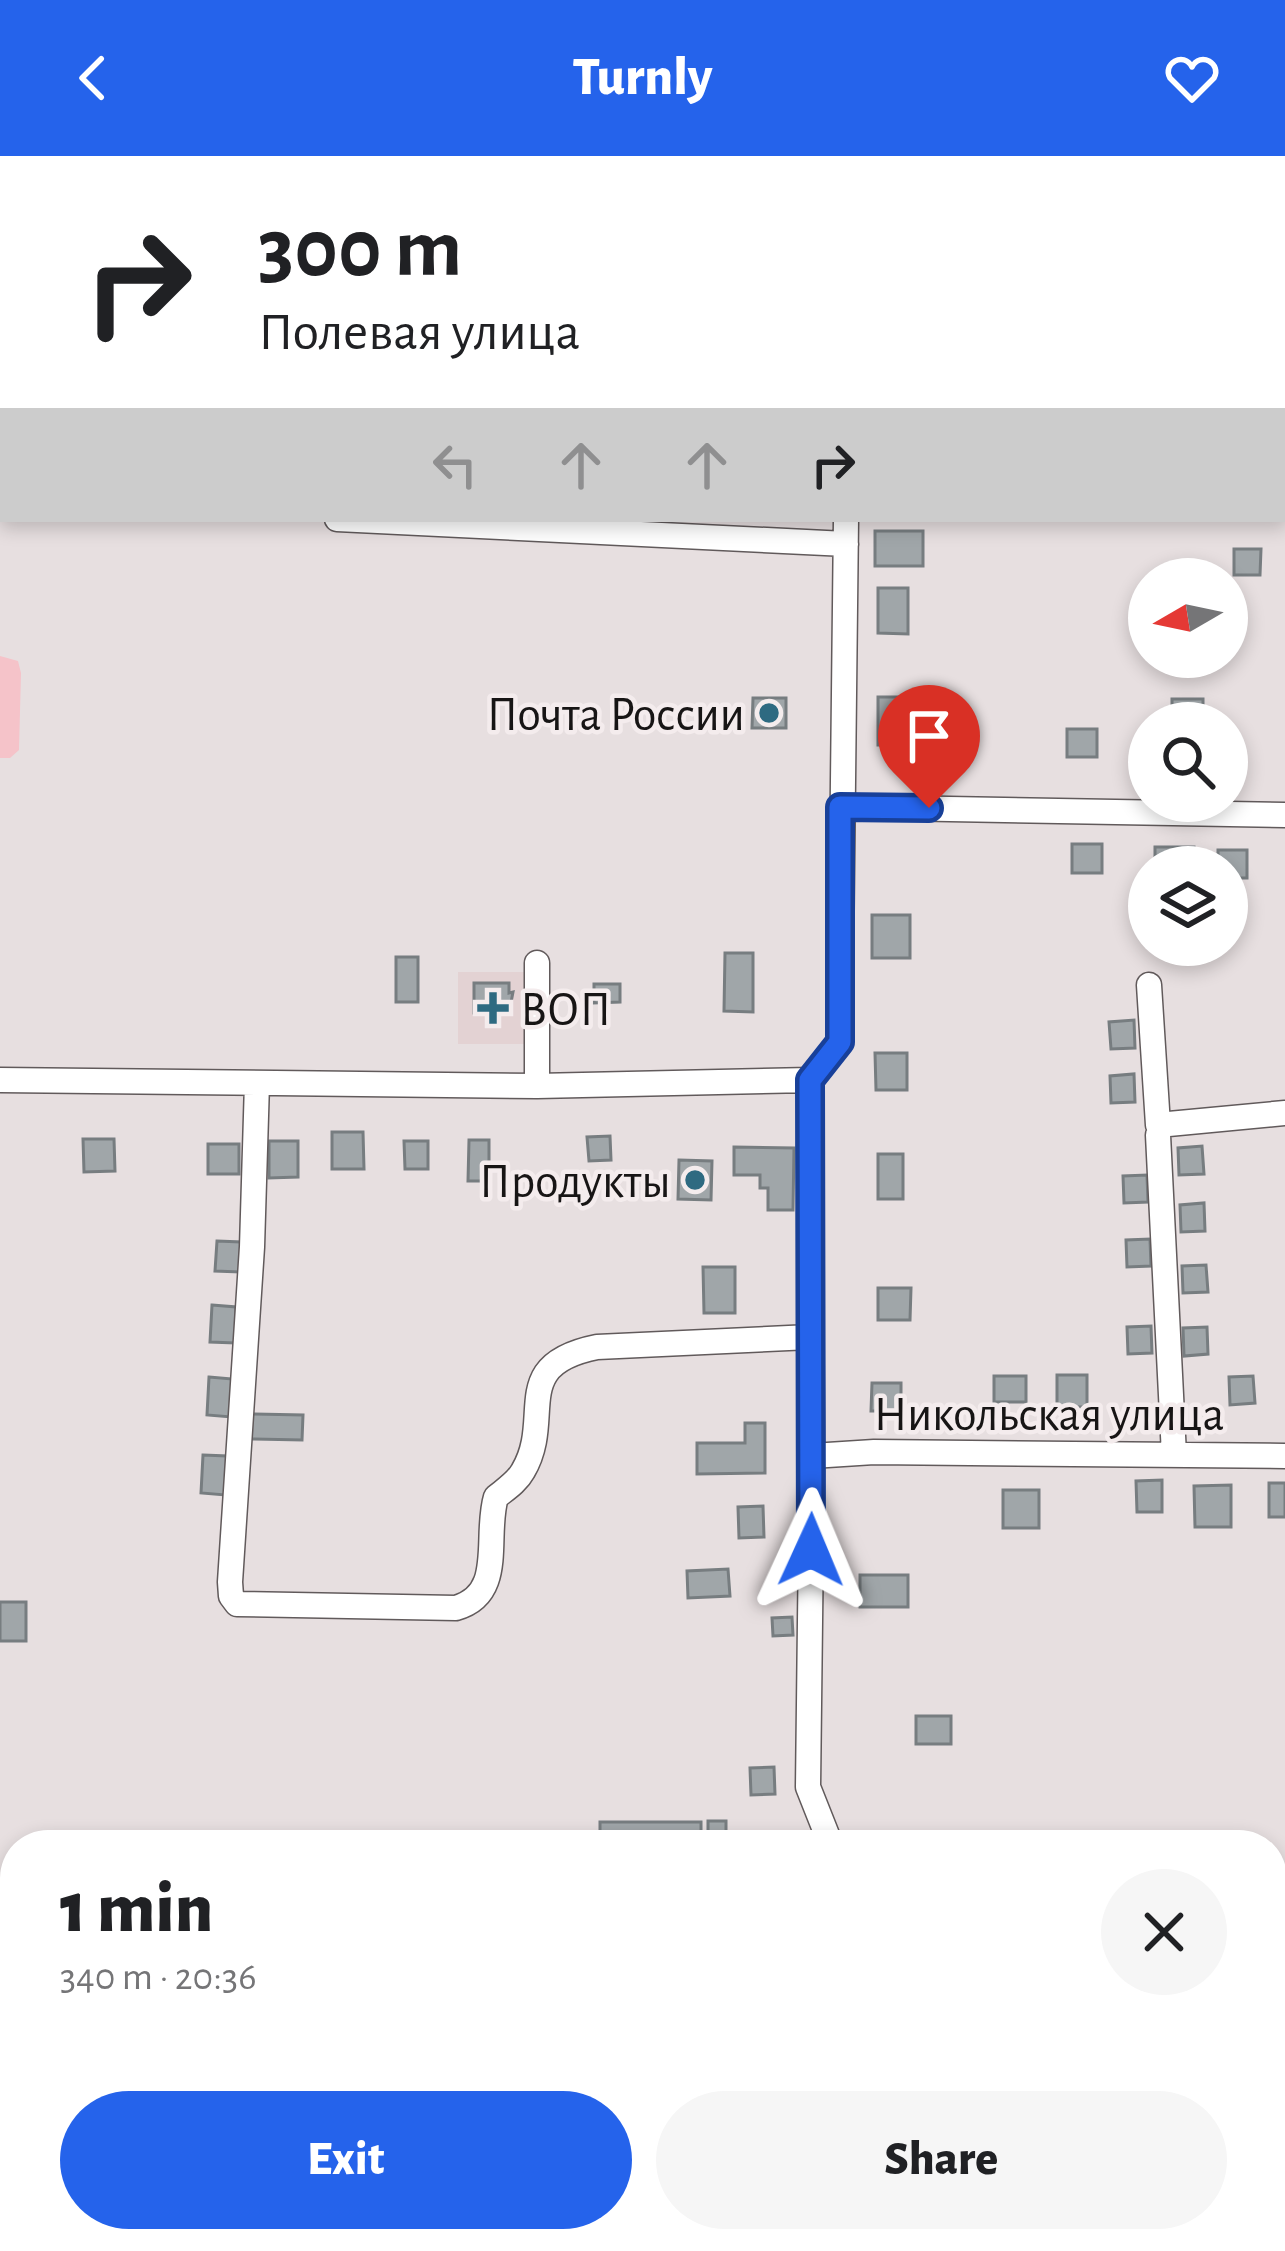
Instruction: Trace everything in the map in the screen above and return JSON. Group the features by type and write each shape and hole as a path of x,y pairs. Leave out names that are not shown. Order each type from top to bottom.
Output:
{"street":[{"path":"464,522 846,531 840,1042 810,1080 808,1787 825,1830"},
{"path":"840,807 1285,815"},
{"path":"537,963 537,1086"},
{"path":"1149,985 1158,1125 1285,1113"},
{"path":"0,1080 537,1086 810,1080"},
{"path":"257,1083 252,1247 230,1582 237,1604 456,1608 473,1604 486,1589 496,1497 520,1476 529,1460 538,1390 549,1366 570,1352 597,1347 810,1337"},
{"path":"1158,1135 1174,1455"},
{"name":"Никольская улица","path":"812,1456 874,1452 1285,1456"}],"shaded area":[{"path":"0,656 18,661 21,673 19,750 10,758 0,758"},
{"name":"ВОП","path":"458,972 529,972 528,1044 458,1044"}],"building":[{"path":"875,531 923,531 923,566 875,566"},
{"path":"1234,549 1261,549 1260,575 1248,575 1248,558 1234,558"},
{"path":"878,588 908,588 908,634 878,633"},
{"path":"878,697 908,697 908,745 878,745"},
{"name":"Почта России","path":"753,698 786,698 786,728 752,728"},
{"path":"1172,699 1203,699 1203,702"},
{"path":"1067,729 1097,729 1097,757 1067,757"},
{"path":"1072,844 1102,844 1102,873 1072,873"},
{"path":"872,915 910,915 910,958 872,958"},
{"path":"725,953 753,953 753,1012 724,1011"},
{"path":"396,957 418,957 418,1002 396,1002"},
{"path":"474,983 509,983 509,993 513,992 509,1013 474,1013"},
{"path":"594,984 620,984 620,1002 594,1003"},
{"path":"1134,1020 1135,1048 1111,1049 1109,1022"},
{"path":"875,1053 907,1053 907,1090 876,1090"},
{"path":"1134,1074 1135,1102 1111,1103 1110,1076"},
{"path":"332,1132 363,1132 364,1169 332,1169"},
{"path":"610,1136 611,1160 589,1161 587,1137"},
{"path":"83,1139 114,1139 115,1171 84,1172"},
{"path":"469,1140 489,1140 489,1181 468,1181"},
{"path":"269,1141 298,1141 298,1177 269,1178"},
{"path":"404,1141 428,1141 428,1169 405,1169"},
{"path":"208,1144 239,1144 239,1174 208,1174"},
{"path":"1202,1146 1204,1174 1179,1175 1178,1148"},
{"path":"734,1147 794,1148 793,1210 768,1210 768,1188 760,1188 760,1175 734,1175"},
{"path":"878,1154 903,1154 903,1199 878,1199"},
{"name":"Продукты","path":"679,1160 712,1161 711,1200 678,1199"},
{"path":"1147,1175 1148,1202 1124,1203 1123,1176"},
{"path":"1204,1203 1205,1231 1181,1232 1180,1205"},
{"path":"1150,1239 1151,1266 1127,1267 1126,1240"},
{"path":"217,1241 241,1242 240,1272 215,1271"},
{"path":"1206,1265 1208,1292 1183,1293 1182,1266"},
{"path":"703,1267 735,1267 735,1313 704,1313"},
{"path":"878,1288 911,1288 910,1320 878,1320"},
{"path":"212,1305 236,1307 235,1343 210,1342"},
{"path":"1151,1326 1152,1353 1128,1354 1127,1327"},
{"path":"1207,1327 1208,1354 1184,1356 1183,1328"},
{"path":"1057,1375 1087,1375 1087,1407 1057,1407"},
{"path":"994,1376 1026,1376 1026,1402 994,1402"},
{"path":"1253,1376 1255,1403 1230,1405 1229,1377"},
{"path":"209,1377 233,1379 231,1417 207,1415"},
{"path":"872,1383 901,1383 901,1411 871,1411"},
{"path":"252,1414 303,1415 302,1440 251,1439"},
{"path":"745,1423 765,1423 765,1473 697,1474 697,1443 745,1443"},
{"path":"203,1455 227,1456 225,1495 201,1493"},
{"path":"1162,1480 1162,1512 1137,1512 1136,1481"},
{"path":"1269,1483 1285,1483 1285,1517 1269,1517"},
{"path":"1231,1485 1231,1527 1195,1527 1194,1486"},
{"path":"1003,1490 1039,1490 1039,1528 1003,1528"},
{"path":"763,1506 764,1537 739,1538 738,1507"},
{"path":"728,1569 730,1596 688,1598 687,1571"},
{"path":"860,1575 908,1575 908,1607 860,1607"},
{"path":"0,1602 26,1602 26,1641 0,1641"},
{"path":"792,1617 793,1635 773,1636 772,1618"},
{"path":"916,1716 951,1716 951,1744 916,1744"},
{"path":"774,1767 775,1794 751,1795 750,1768"},
{"path":"708,1821 726,1821 726,1830 708,1830"},
{"path":"600,1822 701,1822 701,1830 600,1830"}],"place":[{"name":"Почта России","path":"769,713"},
{"name":"ВОП","path":"493,1008"},
{"name":"Продукты","path":"695,1180"}],"route":[{"path":"811,1550 810,1080 840,1042 840,807 929,808"}]}
